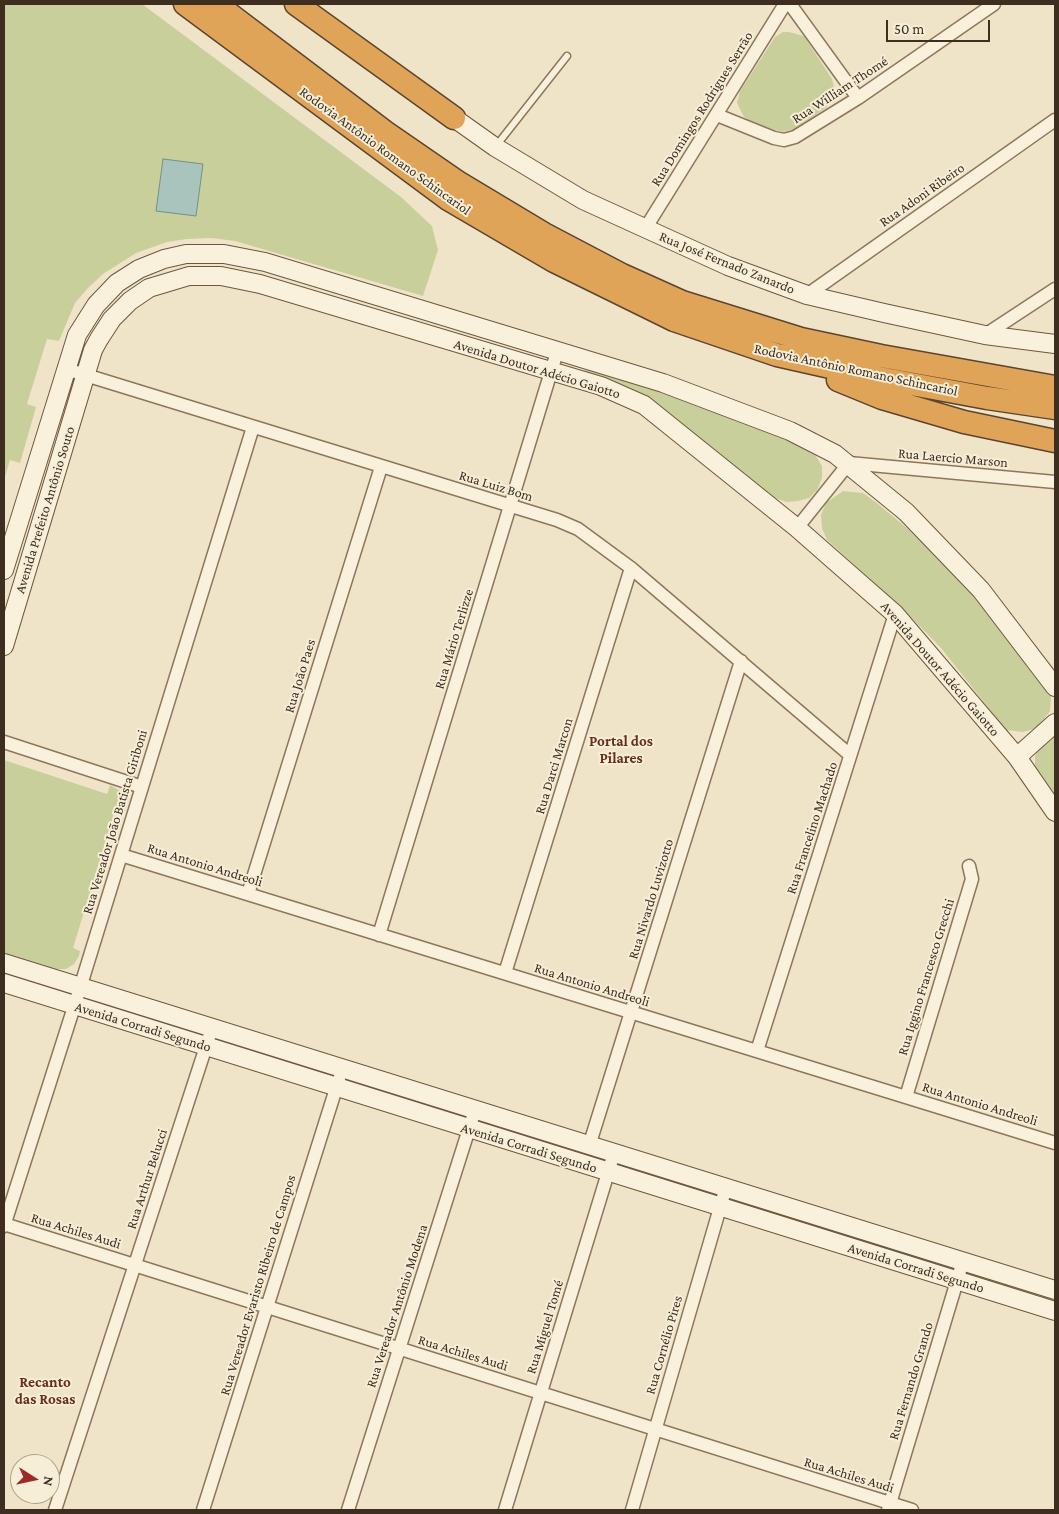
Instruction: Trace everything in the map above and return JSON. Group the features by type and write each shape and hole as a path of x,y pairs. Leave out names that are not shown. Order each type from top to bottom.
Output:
{"highway":[{"name":"Rodovia Antônio Romano Schincariol","path":"185,4 407,170 493,227 554,261 674,320 730,341 777,355 879,378 987,398 1055,408"},
{"name":"Rodovia Antônio Romano Schincariol","path":"216,4 385,132 459,183 544,234 622,275 682,302 801,339 909,362 1055,387"},
{"path":"296,4 454,118"},
{"path":"777,355 882,398 964,422 1055,441"}],"street":[{"name":"Rua Domingos Rodrigues Serrão","path":"644,229 717,115 784,4"},
{"path":"790,4 858,98"},
{"name":"Rua William Thomé","path":"717,115 774,138 784,140 794,137 858,98 994,4"},
{"name":"Rua José Fernado Zanardo","path":"454,118 495,147 583,200 728,266 807,294 985,335 1055,344"},
{"name":"Rua Adoni Ribeiro","path":"807,294 1055,120"},
{"name":"Avenida Doutor Adécio Gaiotto","path":"66,369 77,335 96,305 117,283 139,269 164,258 201,253 224,254 265,262 663,383 790,430 849,463 906,512 981,590 1055,687"},
{"name":"Avenida Doutor Adécio Gaiotto","path":"86,375 99,339 112,319 130,301 149,288 170,280 202,275 221,276 260,284 601,386 644,405 796,528 895,614 1017,757 1055,812"},
{"path":"985,335 1055,288"},
{"name":"Rua Mário Terlizze","path":"379,935 558,352"},
{"name":"Rua Luiz Bom","path":"66,369 578,529 631,568 850,755"},
{"name":"Avenida Prefeito Antônio Souto","path":"4,570 66,369"},
{"name":"Avenida Prefeito Antônio Souto","path":"4,646 86,375"},
{"name":"Rua Vereador João Batista Giriboni","path":"4,1225 80,988 253,427"},
{"path":"796,528 849,463"},
{"name":"Rua Laercio Marson","path":"849,463 1055,482"},
{"name":"Rua João Paes","path":"248,894 381,467"},
{"name":"Rua Darci Marcon","path":"505,973 631,568"},
{"name":"Rua Francelino Machado","path":"756,1051 895,614"},
{"name":"Rua Nivardo Luvizotto","path":"590,1146 741,661"},
{"path":"1017,757 1055,723"},
{"path":"4,742 142,787"},
{"name":"Rua Antonio Andreoli","path":"121,855 906,1097 1054,1139"},
{"name":"Rua Iggino Francesco Grecchi","path":"906,1097 972,879 970,866"},
{"name":"Avenida Corradi Segundo","path":"4,964 1055,1290"},
{"name":"Avenida Corradi Segundo","path":"4,983 1055,1311"},
{"name":"Rua Arthur Belucci","path":"54,1510 212,1028"},
{"name":"Rua Vereador Evaristo Ribeiro de Campos","path":"203,1510 342,1069"},
{"name":"Rua Vereador Antônio Modena","path":"348,1510 475,1110"},
{"name":"Rua Miguel Tomé","path":"505,1510 614,1153"},
{"name":"Rua Cornélio Pires","path":"632,1510 726,1187"},
{"name":"Rua Achiles Audi","path":"4,1225 655,1429 889,1507 912,1510"},
{"name":"Rua Fernando Grando","path":"889,1507 963,1261"}],"lane":[{"path":"495,147 567,56"}],"green space":[{"path":"4,4 142,4 401,197 432,226 438,250 423,296 235,241 211,238 187,239 167,242 136,253 103,274 88,288 75,303 59,341 47,339 27,404 36,407 20,463 10,460 4,480"},
{"path":"783,32 804,36 832,79 834,87 832,99 826,108 795,129 782,132 753,123 744,117 737,103 740,91 775,37"},
{"path":"585,368 647,387 811,448 822,466 822,478 817,490 809,498 798,501 787,502 774,498 647,401 584,372"},
{"path":"843,491 863,493 878,504 920,539 979,599 1047,687 1051,697 1050,711 1037,728 1023,732 1006,730 941,648 901,607 827,540 822,528 821,515 826,503"},
{"path":"1055,736 1055,796 1035,766 1035,756 1042,743"},
{"path":"4,760 107,794 110,785 120,791 125,801 125,813 115,810 73,948 80,951 79,956 74,964 66,969 51,969 4,954"}],"water":[{"path":"163,159 203,164 196,216 156,211"}],"district":[{"name":"Portal dos Pilares","path":"621,750"},
{"name":"Recanto das Rosas","path":"45,1390"}]}
